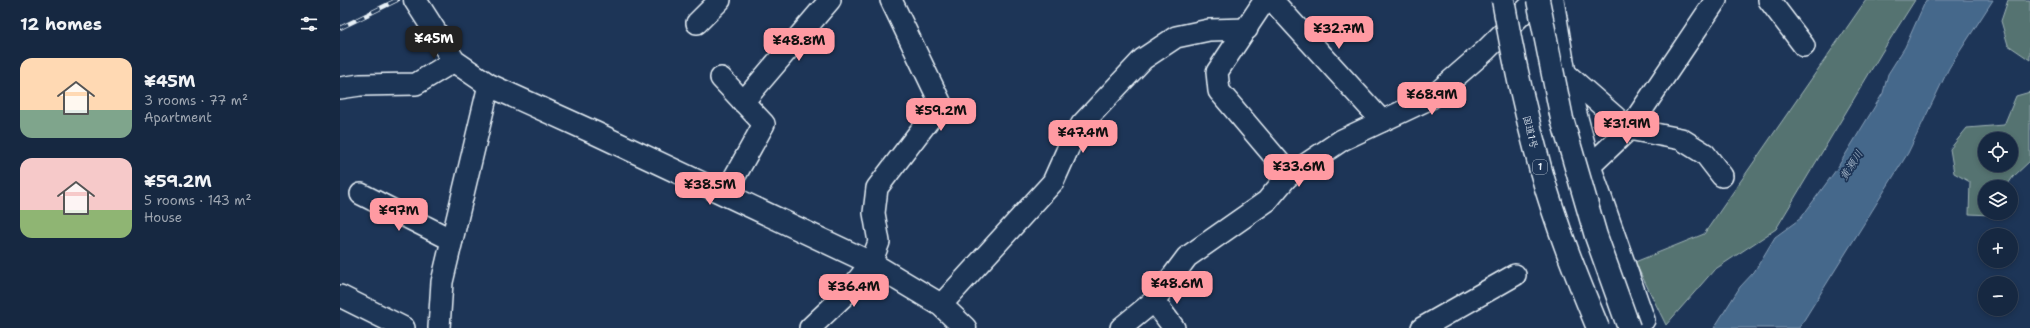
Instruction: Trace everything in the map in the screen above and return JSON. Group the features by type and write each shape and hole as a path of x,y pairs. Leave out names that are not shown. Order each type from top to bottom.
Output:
{"main road":[{"path":"415,0 454,61 489,86 725,194 871,263 940,305 965,328"},
{"name":"国道1号","path":"1503,0 1512,51 1542,172 1568,251 1598,328"},
{"path":"1537,0 1564,126 1596,236 1629,328"}],"street":[{"path":"697,23 720,0"},
{"path":"743,102 830,0"},
{"path":"810,328 850,290 871,263 878,242 874,213 877,188 941,104 891,0"},
{"path":"1265,0 1217,72 1219,91 1280,162 1287,177"},
{"path":"1272,0 1382,121"},
{"path":"1121,328 1154,301 1187,257 1267,201 1287,177 1342,140 1431,98 1485,51 1537,0"},
{"path":"1553,0 1565,73 1590,166 1644,320 1629,328"},
{"path":"1590,166 1629,129 1716,0"},
{"path":"1769,0 1804,46"},
{"path":"940,305 1053,182 1070,144 1082,124 1143,58 1176,37 1209,30 1247,29"},
{"path":"340,88 360,85 416,84 454,61"},
{"path":"1565,73 1629,129 1681,139 1705,154 1722,176"},
{"path":"721,78 764,124 725,194"},
{"path":"439,328 442,282 489,86"},
{"path":"361,194 452,240"},
{"path":"1422,328 1514,275"},
{"path":"340,296 404,328"},
{"path":"1154,301 1174,328"}],"green space":[{"path":"1866,0 1915,0 1882,52 1776,229 1714,270 1666,325 1635,262 1704,234"},
{"path":"2008,0 2030,0 2030,60 2008,45 2001,21"},
{"path":"2030,92 2030,161 2011,180 1978,180 1978,214 1969,214 1970,182 1954,173 1950,149 1967,128 2004,125 2016,96"}],"water":[{"name":"黄瀬川","path":"1926,0 1993,0 1949,68 1908,153 1799,328 1714,328 1740,287 1754,272 1775,237 1801,218 1836,170 1883,93 1888,74 1905,47"}],"railway":[{"path":"340,28 397,0"}]}
